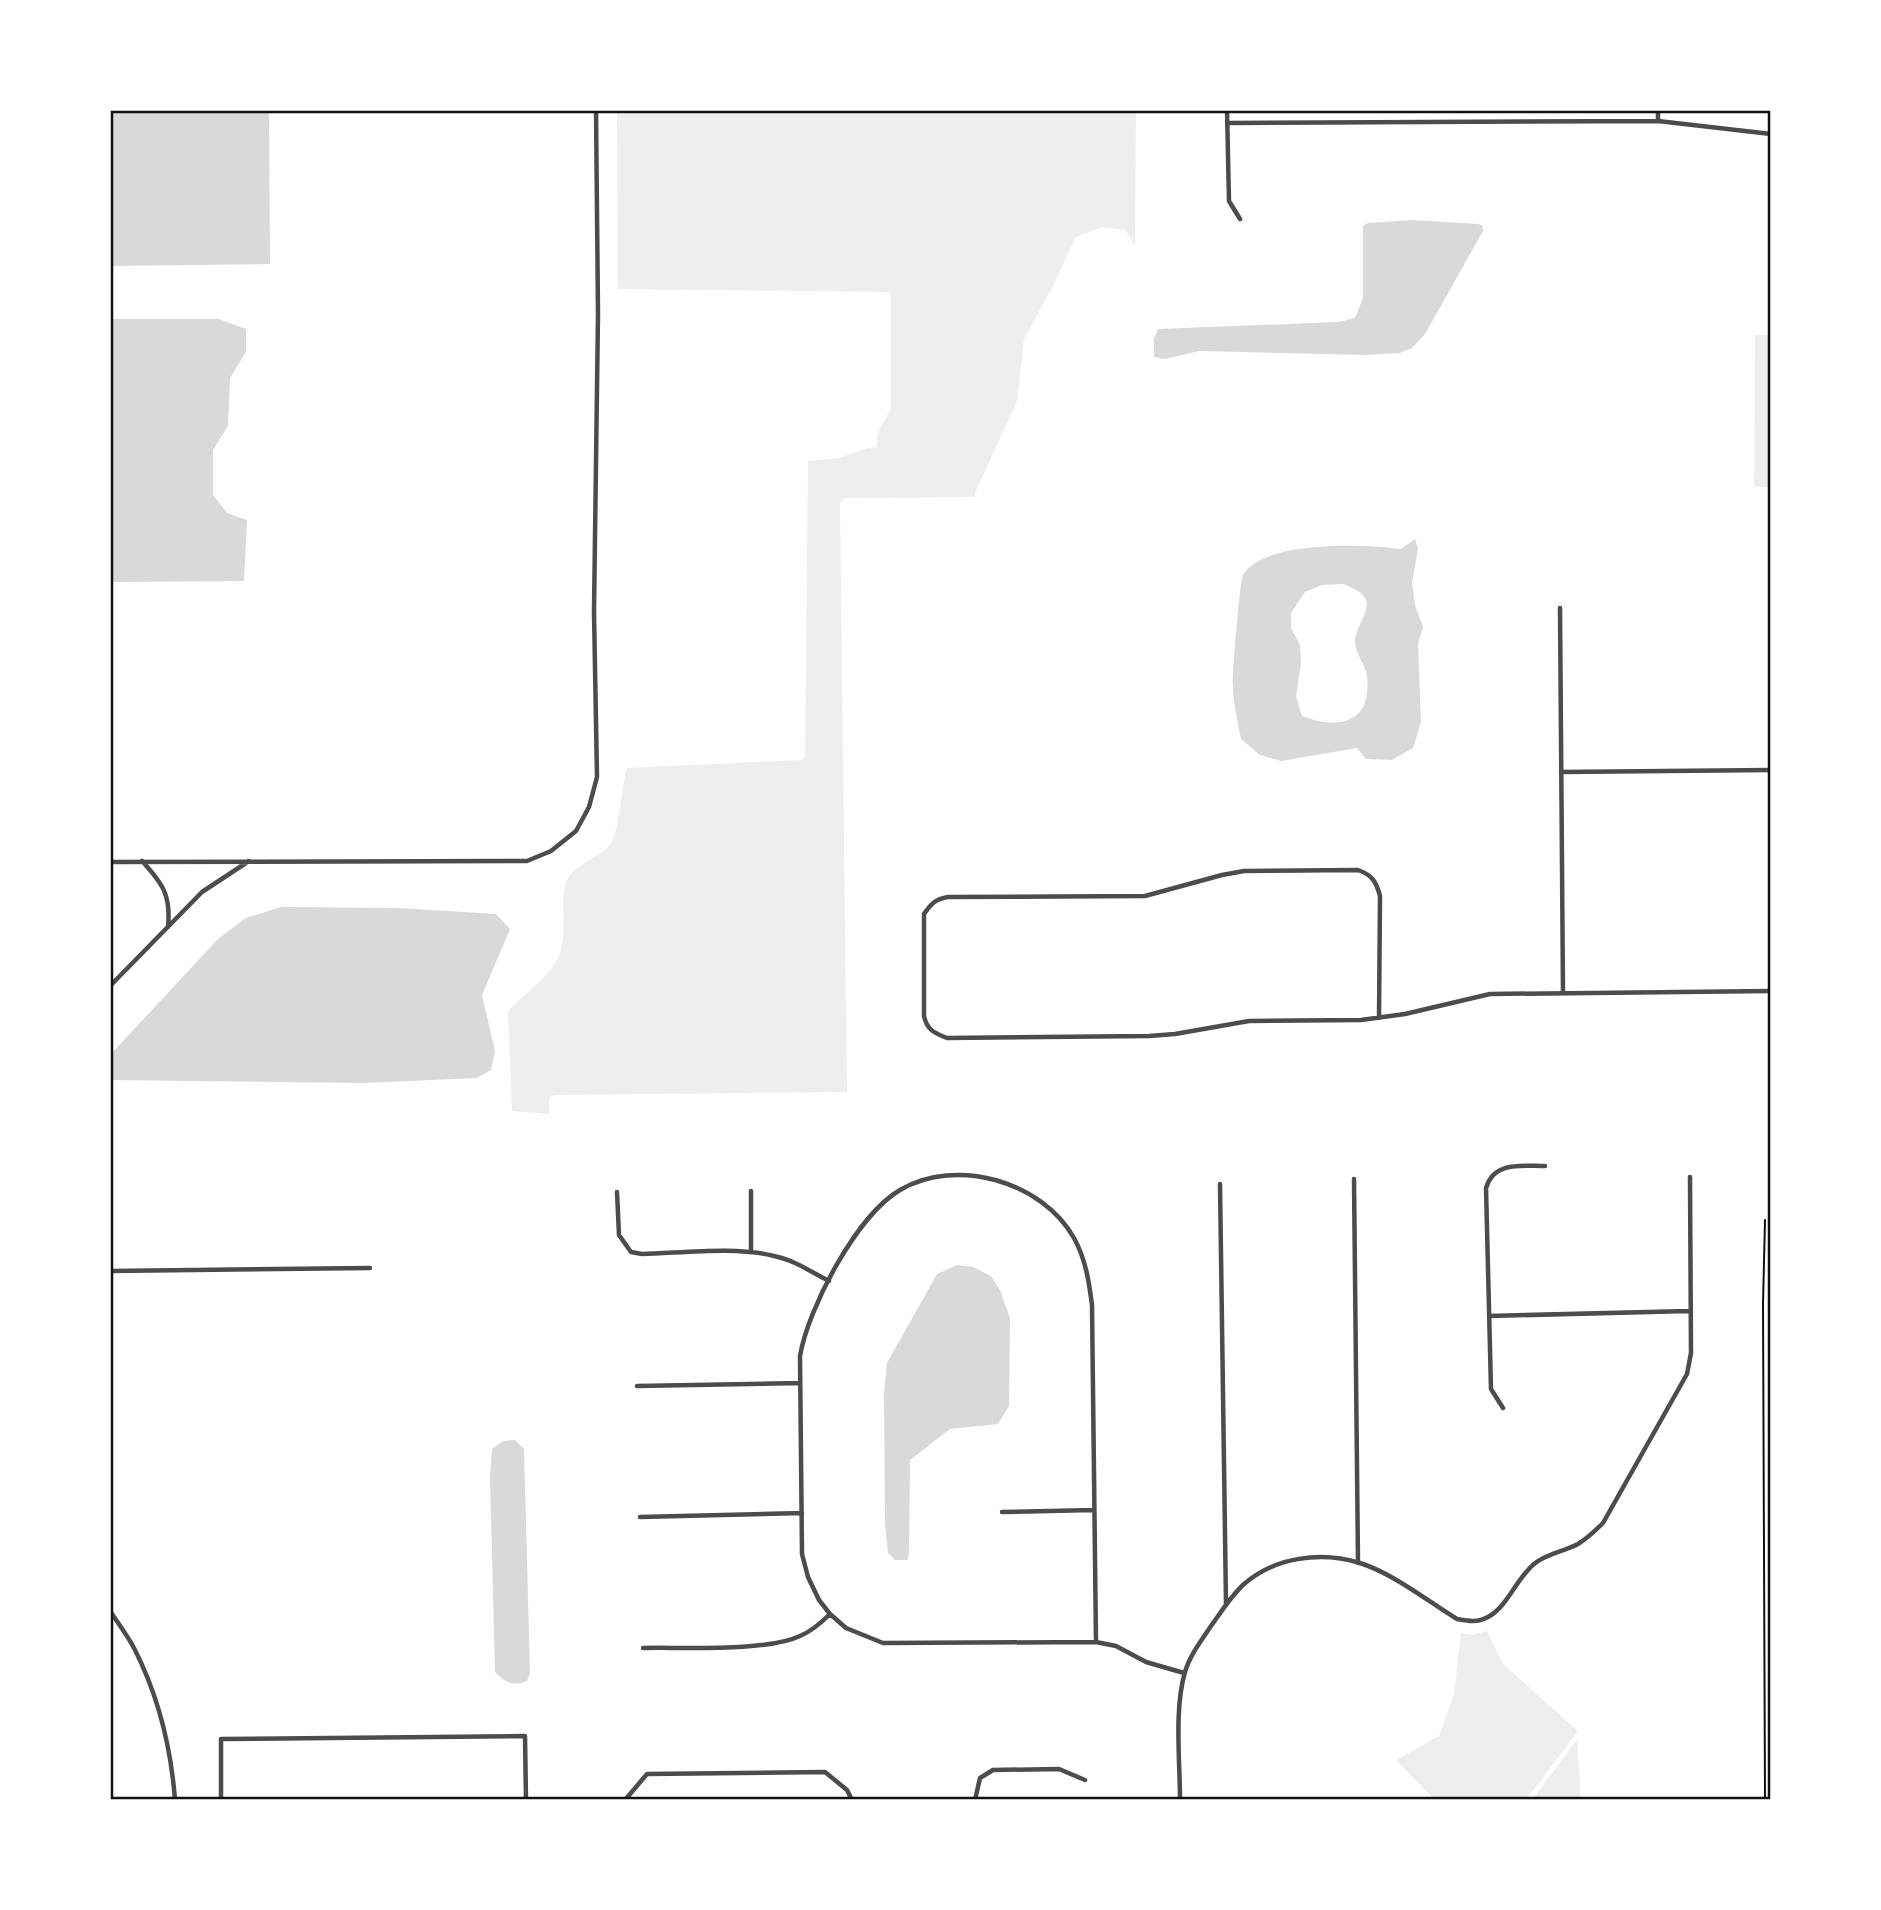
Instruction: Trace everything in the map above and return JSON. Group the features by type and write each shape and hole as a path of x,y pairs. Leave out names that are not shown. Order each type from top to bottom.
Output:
{"street":[{"path":"110,862 527,861 551,851 576,831 589,807 597,777 594,612 598,327 596,110"},
{"path":"1227,110 1229,201 1240,219"},
{"path":"1658,110 1658,121"},
{"path":"1227,123 1658,121 1771,134"},
{"path":"1560,608 1563,993"},
{"path":"1561,772 1771,770"},
{"path":"110,986 202,892 249,860"},
{"path":"142,862 163,884 170,908 168,928"},
{"path":"1379,1018 1380,896 1377,883 1370,874 1358,870 1244,871 1145,896 938,898 924,914 924,1016 933,1033 947,1038 1149,1037 1249,1021 1361,1020 1379,1018 1490,994 1771,991"},
{"path":"1503,1408 1491,1389 1486,1188 1489,1178 1505,1167 1545,1166"},
{"path":"1096,1642 1091,1305 1089,1280 1083,1257 1072,1236 1051,1211 1031,1195 1012,1185 986,1177 960,1175 926,1180 901,1189 877,1206 858,1228 809,1318 803,1335 800,1356 802,1554 818,1600 846,1628 883,1643 1096,1642 1116,1646 1146,1662 1184,1673"},
{"path":"1180,1800 1180,1707 1184,1673 1194,1651 1226,1605 1243,1585 1266,1569 1288,1561 1334,1558 1358,1563 1378,1570 1457,1619 1471,1622 1484,1620 1497,1612 1520,1577 1544,1556 1576,1545 1603,1523 1687,1374 1691,1353 1690,1177"},
{"path":"1354,1179 1358,1563"},
{"path":"1220,1184 1226,1605"},
{"path":"751,1191 751,1252"},
{"path":"617,1192 619,1235 631,1252 751,1252 798,1264 829,1282"},
{"path":"110,1271 370,1268"},
{"path":"1489,1316 1689,1311"},
{"path":"637,1385 800,1383"},
{"path":"1002,1512 1094,1510"},
{"path":"640,1517 802,1513"},
{"path":"110,1611 134,1647 157,1704 172,1769 175,1800"},
{"path":"643,1648 760,1646 780,1643 814,1628 830,1614"},
{"path":"221,1800 221,1739 512,1737 525,1737 526,1800"},
{"path":"975,1800 980,1778 993,1770 1059,1769 1085,1780"},
{"path":"625,1800 647,1774 745,1771 825,1772 848,1790 852,1800"}],"path":[{"path":"1765,1220 1765,1800"},
{"path":"1765,1686 1771,1687"}],"shaded area":[{"path":"110,110 269,110 270,264 110,266"},
{"path":"617,110 1136,110 1135,245 1125,230 1102,227 1076,237 1024,339 1017,401 975,497 845,498 840,503 847,1092 554,1095 549,1098 549,1114 512,1111 508,1011 543,978 559,955 563,938 565,885 572,873 604,851 613,840 627,768 801,760 805,757 808,461 839,458 877,447 877,435 891,408 889,292 618,289"},
{"path":"1413,220 1478,224 1482,225 1483,231 1425,334 1412,348 1400,353 1366,355 1199,351 1165,359 1154,357 1154,339 1158,329 1338,322 1355,318 1363,298 1363,226 1368,223"},
{"path":"110,319 219,319 246,329 246,352 230,378 228,426 213,450 213,495 227,513 247,520 244,581 110,582"},
{"path":"1755,335 1771,335 1771,487 1754,487"},
{"path":"1415,539 1418,548 1412,583 1415,605 1423,627 1418,644 1421,722 1413,748 1392,760 1366,759 1357,748 1281,761 1260,755 1241,739 1234,700 1235,648 1243,575 1254,564 1271,555 1292,550 1340,546 1401,549","holes":["1344,584 1360,592 1366,600 1366,610 1355,641 1366,672 1367,693 1364,705 1358,714 1350,719 1340,722 1315,720 1302,716 1296,696 1301,664 1300,645 1291,628 1291,613 1305,592 1322,585"]},
{"path":"281,907 399,908 496,914 510,929 482,995 495,1051 491,1070 477,1078 363,1083 110,1080 110,1055 218,939 246,918"},
{"path":"957,1265 973,1267 991,1276 1000,1290 1010,1318 1009,1406 998,1424 950,1429 910,1460 908,1560 895,1560 888,1553 885,1524 884,1393 887,1363 937,1274"},
{"path":"515,1440 524,1449 530,1673 527,1681 517,1684 506,1681 495,1672 490,1477 492,1449 503,1441"},
{"path":"1487,1631 1503,1664 1578,1731 1526,1800 1435,1800 1396,1760 1439,1736 1454,1694 1461,1633 1472,1635"},
{"path":"1577,1740 1581,1800 1532,1800"}]}
